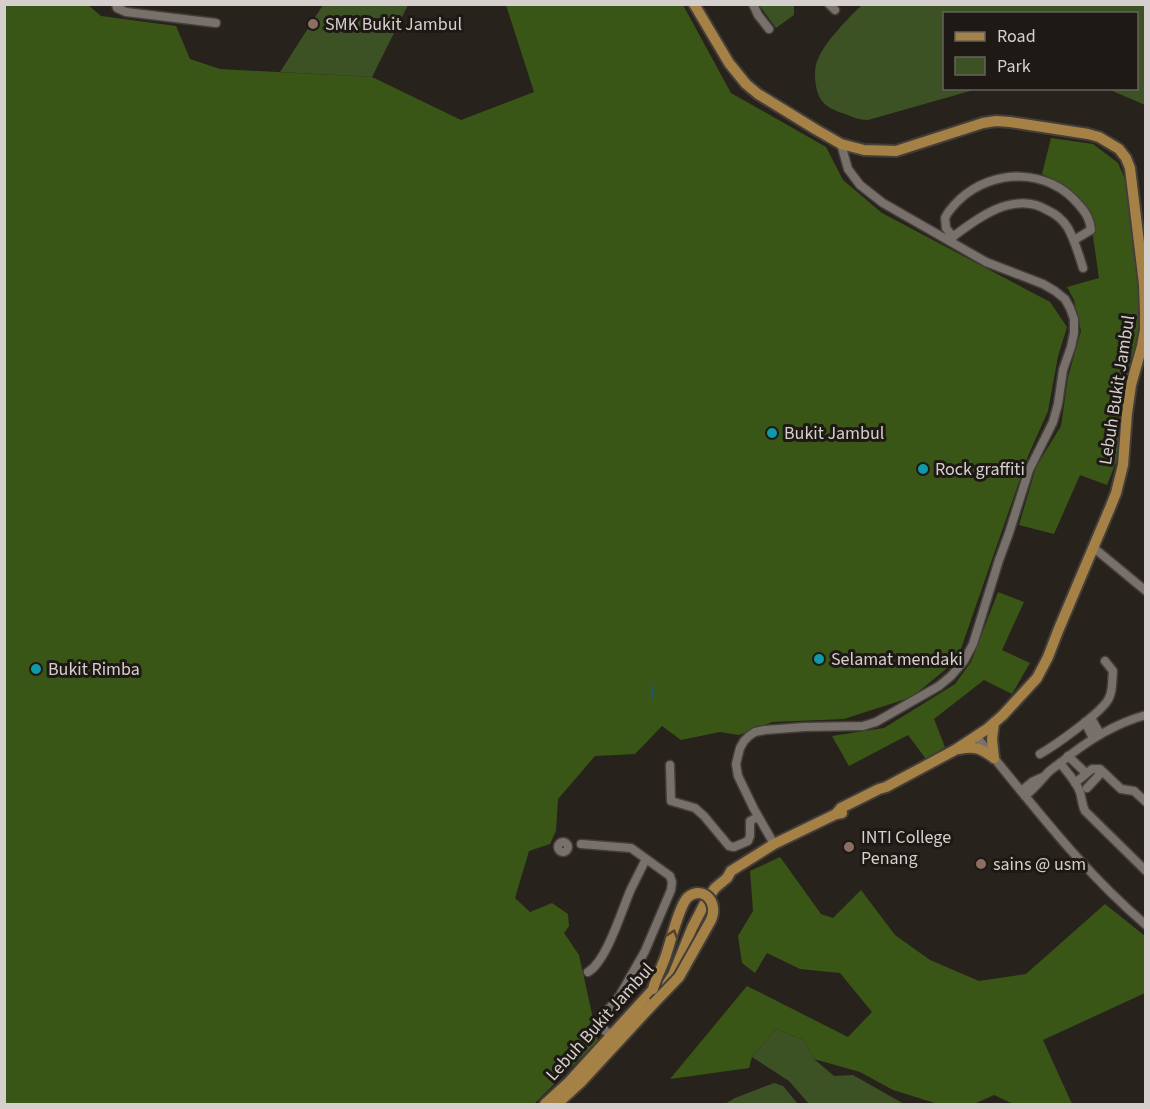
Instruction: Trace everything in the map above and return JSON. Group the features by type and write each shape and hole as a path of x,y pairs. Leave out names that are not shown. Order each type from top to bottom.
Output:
{"main road":[{"name":"Lebuh Bukit Jambul","path":"545,1104 568,1083 664,977 673,963 705,894 720,873 730,872 774,844 873,798 886,787 955,750 994,723 1037,678 1048,657 1113,501 1120,478 1131,385 1142,346 1146,311 1141,251 1130,168 1119,149 1088,134 996,121 983,123 896,151 864,150 842,144 765,98 746,84 729,63 694,4"},
{"path":"994,723 992,739 994,758"},
{"path":"955,750 973,747 983,750 994,758"},
{"name":"Lebuh Bukit Jambul","path":"557,1104 581,1082 654,1003 673,975 692,928 707,899 730,872"},
{"path":"653,989 686,900 694,894 710,898 714,905 714,914 706,930 679,977 654,1003"}],"street":[{"path":"116,4 121,10 216,23"},
{"path":"152,15 154,4"},
{"path":"753,4 758,15 769,28"},
{"path":"774,844 738,776 736,764 740,748 749,736 765,730 863,726 876,722 939,686 964,661 973,644 1029,470 1053,422 1063,369 1074,333 1074,320 1065,299 1043,284 986,262 950,239 883,203 860,185 848,169 842,144"},
{"path":"950,239 945,218 964,195 991,180 1014,176 1039,178 1055,185 1073,198 1088,216 1091,230 1074,240"},
{"path":"950,239 1000,207 1020,202 1041,206 1057,215 1067,226 1083,268"},
{"path":"1094,548 1146,591"},
{"path":"1040,754 1088,720 1110,697 1113,670 1105,661"},
{"path":"1023,794 1096,736 1127,721 1146,716"},
{"path":"1088,720 1096,736"},
{"path":"976,736 1098,881 1146,925"},
{"path":"1068,756 1086,773"},
{"path":"1060,763 1075,783 1085,811 1146,871"},
{"path":"670,765 671,801 695,808 729,846 734,847 748,841 750,821 758,817"},
{"path":"1075,783 1092,769 1100,769 1121,789 1134,791 1146,802"},
{"path":"1087,788 1102,772"},
{"path":"1010,778 1034,784"},
{"path":"1034,784 1036,808"},
{"path":"566,845 569,842 627,847 635,850 670,876 672,882 671,890 645,951 620,995 603,1016 602,1024 605,1031 612,1035"},
{"path":"588,972 610,942 631,889 646,859"}],"green space":[{"path":"5,5 88,5 101,16 176,26 190,59 220,69 372,77 461,120 534,92 506,5 683,5 731,93 826,147 843,180 882,213 1050,302 1067,327 1058,356 1048,411 1028,456 957,660 912,697 844,719 772,722 739,735 720,732 681,740 662,726 635,754 595,756 558,799 556,831 550,844 529,851 515,898 530,912 552,903 568,914 569,926 564,933 579,955 598,1041 534,1104 5,1104"},
{"path":"323,5 408,5 372,77 280,72"},
{"path":"759,5 794,5 794,15 776,28"},
{"path":"862,5 1145,5 1145,105 1110,90 1138,90 1138,12 943,12 943,90 973,90 868,120 853,117 832,109 823,102 815,78 817,61 821,53 844,23"},
{"path":"1051,138 1093,144 1118,163 1130,191 1138,282 1138,337 1125,381 1118,457 1107,485 1080,475 1054,534 1019,525 1036,467 1061,426 1068,377 1081,331 1074,300 1067,287 1099,278 1090,215 1069,189 1042,174"},
{"path":"998,592 1024,602 1002,650 1030,663 1012,694 984,680 934,719 945,747 926,759 908,735 849,766 832,736 884,728 955,684 971,662"},
{"path":"780,857 821,914 833,918 861,890 895,935 930,960 979,981 1026,974 1105,904 1145,936 1145,993 1043,1040 1072,1104 1013,1104 994,1095 974,1104 938,1104 893,1090 860,1072 814,1059 804,1040 776,1029 752,1057 749,1068 670,1079 747,986 848,1037 872,1012 840,973 800,969 767,953 755,973 742,963 738,936 753,911 750,871"},
{"path":"776,1029 804,1040 814,1059 834,1076 853,1075 904,1104 809,1104 789,1081 752,1057"},
{"path":"774,1083 783,1086 798,1104 725,1104 735,1098"}],"waterway":[{"path":"652,686 653,698"}],"place":[{"name":"SMK Bukit Jambul","path":"313,24"},
{"name":"Bukit Jambul","path":"772,433"},
{"name":"Rock graffiti","path":"923,469"},
{"name":"Selamat mendaki","path":"819,659"},
{"name":"Bukit Rimba","path":"36,669"},
{"name":"INTI College Penang","path":"849,847"},
{"name":"sains @ usm","path":"981,864"}]}
